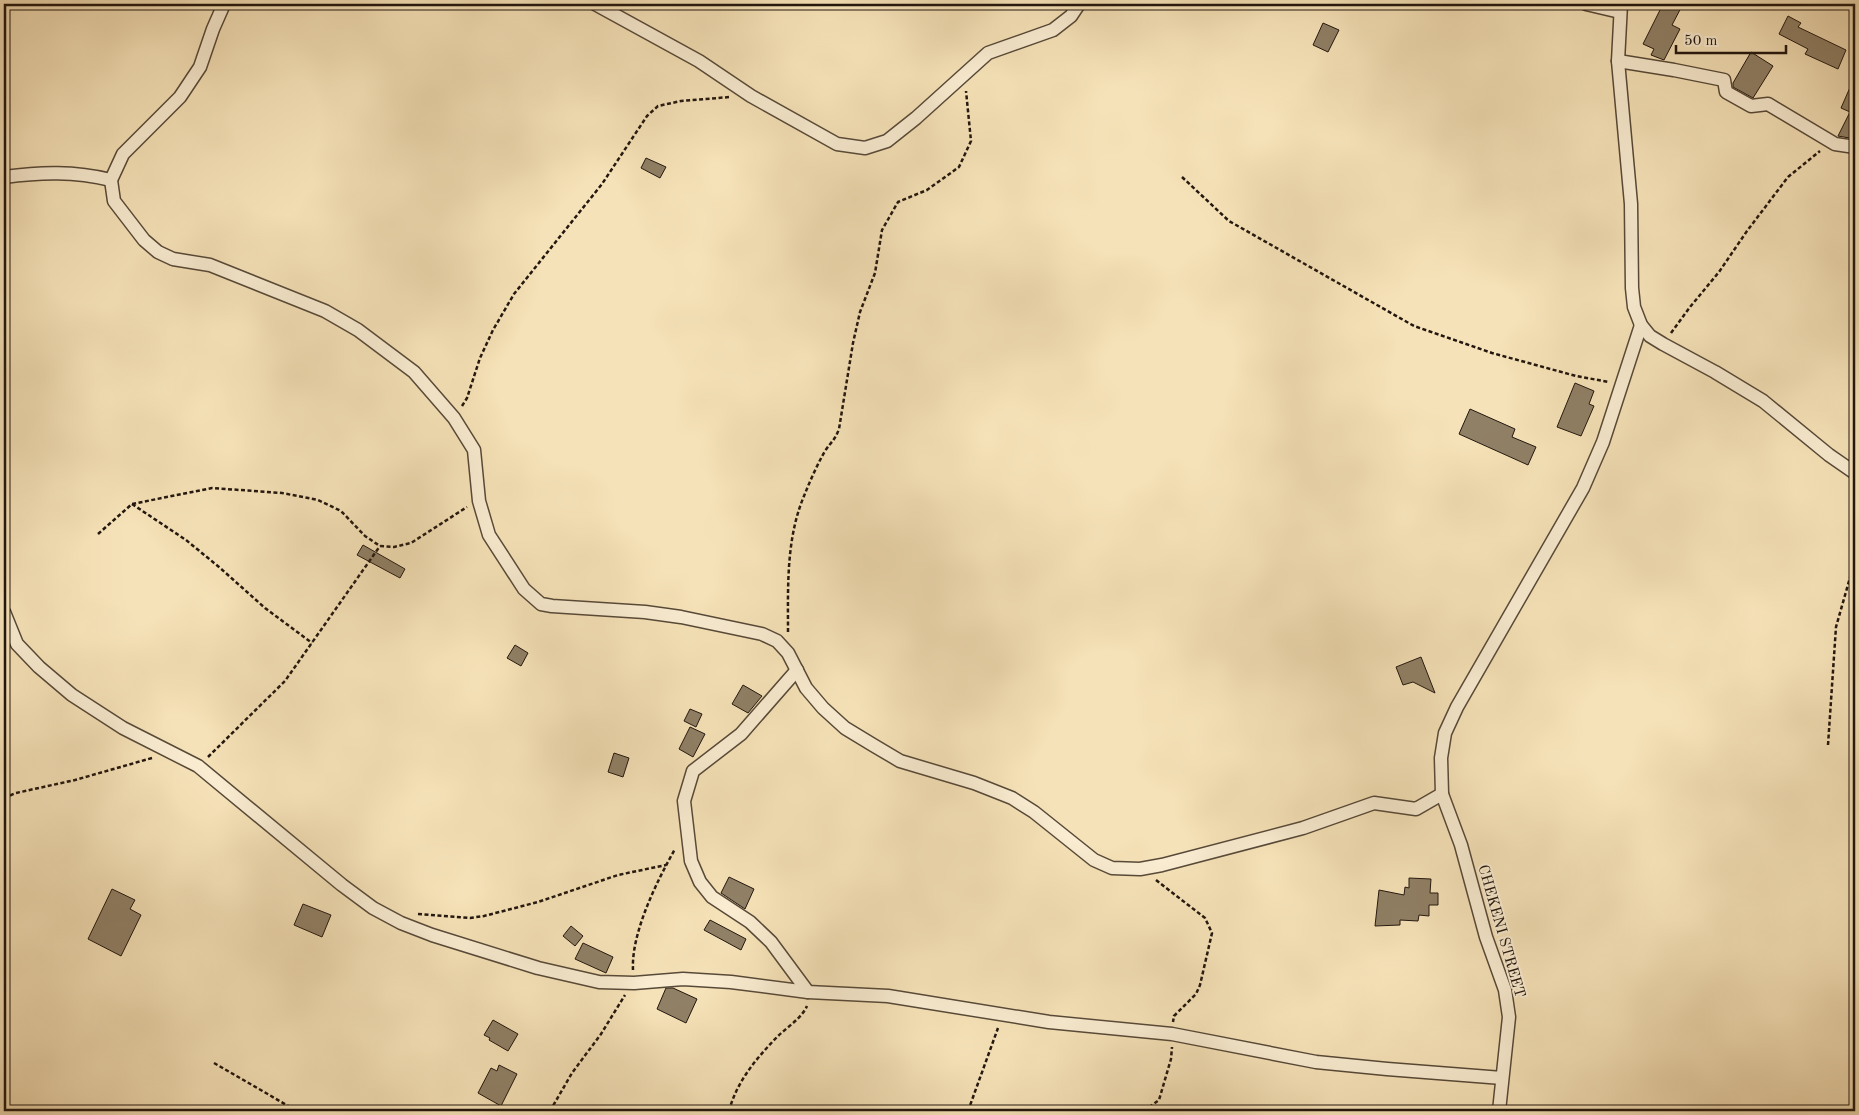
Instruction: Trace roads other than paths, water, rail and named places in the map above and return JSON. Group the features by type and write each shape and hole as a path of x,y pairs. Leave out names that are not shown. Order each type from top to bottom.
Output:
{"street":[{"path":"224,4 213,29 200,68 180,98 123,154 111,180 114,201 144,240 158,252 173,259 210,265 325,311 358,330 414,372 454,418 474,450 479,500 489,536 516,580 541,604 645,612 741,628 762,634 777,641 788,653 806,688 823,708 845,728 893,757 931,771 974,783 1012,798 1034,812 1094,860 1112,868 1126,870 1145,868 1303,828 1374,803 1416,808 1442,794"},
{"path":"595,4 699,61 751,96 837,144 865,148 887,141 916,118 988,53 1053,30 1071,16 1079,4"},
{"path":"1586,4 1621,8 1618,61 1631,204 1632,288 1634,307 1641,325 1650,336 1763,401 1829,455 1855,473"},
{"path":"1618,61 1724,80 1726,92 1751,106 1768,104 1835,144 1855,148"},
{"path":"4,176 39,172 93,176 111,180"},
{"name":"CHEKENI STREET","path":"1499,1111 1509,1017 1505,990 1486,937 1461,845 1442,794 1441,758 1445,732 1583,488 1603,442 1641,325"},
{"path":"4,612 18,644 39,666 72,694 123,728 198,766 342,885 386,916 432,935 538,968 599,982 634,983 682,979 730,982 808,992 888,996 1049,1022 1172,1034 1316,1062 1502,1078"},
{"path":"797,670 741,734 693,772 684,801 691,861 700,882 712,897 750,922 771,942 808,992"}]}
